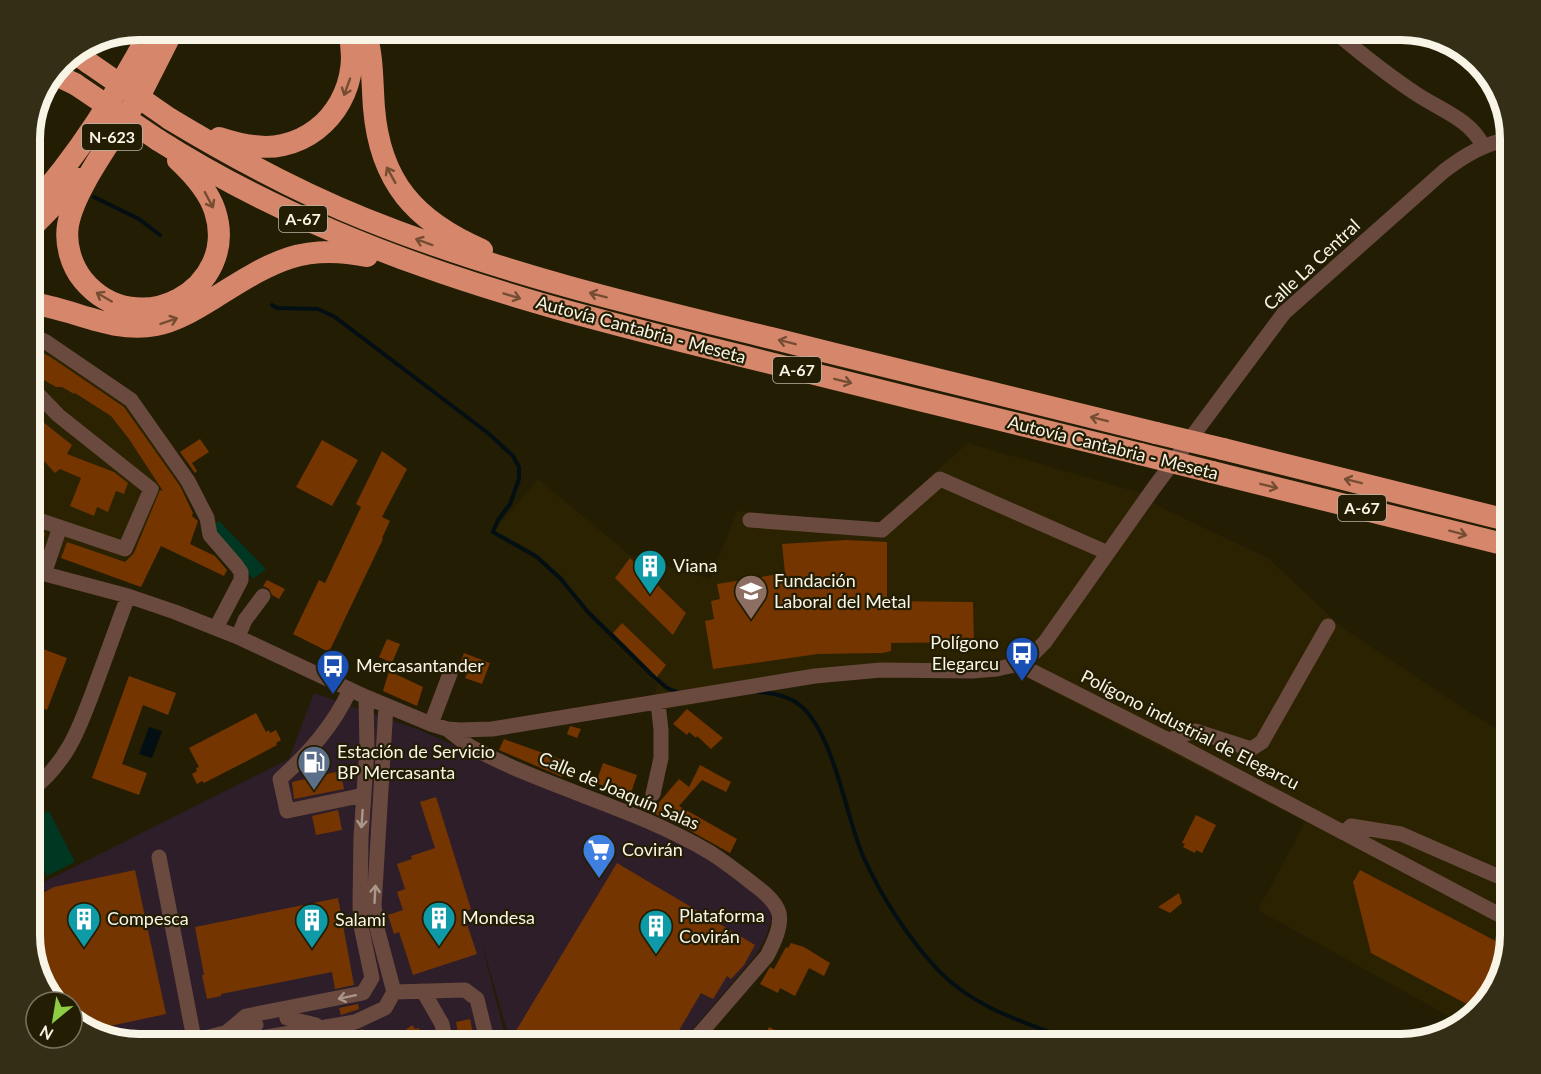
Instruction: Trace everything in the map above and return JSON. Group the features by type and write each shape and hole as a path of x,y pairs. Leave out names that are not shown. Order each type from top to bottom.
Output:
{"highway":[{"name":"N-623","path":"41,195 94,126 145,40"},
{"name":"N-623","path":"41,218 70,190 107,144 136,101 168,40"},
{"path":"158,140 196,179 210,200 217,219 218,246 208,270 190,292 167,305 134,309 107,300 85,282 74,264 67,237 69,219 76,201 176,40"},
{"path":"171,120 224,140 250,146 272,147 299,140 328,118 346,92 351,76 349,40"},
{"path":"367,40 380,148 392,178 408,200 432,222 474,247 560,285"},
{"name":"Autovía Cantabria - Meseta","path":"83,59 171,120 271,176 363,218 461,254 560,285 1500,518"},
{"name":"Autovía Cantabria - Meseta","path":"64,77 158,140 236,186 296,216 456,279 651,334 1500,543"},
{"path":"41,184 62,165 94,126"},
{"path":"41,305 109,323 137,327 154,326 184,315 267,266 290,256 315,251 340,251 361,255 456,279"}],"street":[{"path":"1346,40 1418,95 1466,124 1478,135 1483,146"},
{"name":"Calle La Central","path":"1108,553 1284,314 1444,171 1464,156 1483,146 1500,142"},
{"path":"41,340 131,400 188,481 207,518 210,535 241,572 241,580 216,628"},
{"path":"41,398 58,416 151,489 125,549 41,521"},
{"path":"658,703 815,676 881,670 972,671 1018,664 1045,642 1108,553 940,479 882,530 750,520"},
{"path":"41,564 60,527"},
{"name":"Calle de Joaquín Salas","path":"41,573 128,596 216,628 386,706 447,729 492,729 658,703 661,758 653,794"},
{"path":"41,783 63,758 78,732 128,596"},
{"path":"238,637 246,620 263,596"},
{"name":"Polígono industrial de Elegarcu","path":"1168,740 1195,731 1251,749 1262,742 1328,626"},
{"name":"Polígono industrial de Elegarcu","path":"1018,664 1168,740 1500,915"},
{"path":"431,724 451,670"},
{"path":"350,690 338,714 310,751 280,779 287,811 364,795"},
{"path":"226,1032 246,1016 363,993 372,978 361,926 360,905 367,749 366,697"},
{"path":"283,1034 354,1022 385,1008 394,992 378,932 374,906 386,706"},
{"name":"Calle de Joaquín Salas","path":"447,729 472,747 530,774 654,824 710,852 762,891 774,903 779,914 778,928 767,956 700,1034"},
{"path":"1344,832 1351,826 1401,834 1500,877"},
{"path":"159,857 188,1034"},
{"path":"394,992 465,990 477,999 486,1034"},
{"path":"423,991 442,1024 444,1034"},
{"path":"317,1002 287,1018 322,1027"},
{"path":"219,1034 256,1025"},
{"path":"226,1032 234,1034"}],"shaded area":[{"path":"41,348 127,401 188,490 141,587 41,551"},
{"path":"968,443 1141,493 1162,508 1268,558 1343,628 1500,730 1500,947 1495,966 1484,989 1462,1013 1453,1019 1258,910 1305,822 1019,674 846,678 651,712 658,680 589,611 558,575 531,550 494,531 538,479 630,555 710,579 737,511 876,524"},
{"name":"Mercasantander","path":"314,693 417,729 670,839 720,866 769,906 772,916 766,937 756,955 689,1034 508,1034 480,937 504,1034 140,1034 108,1028 85,1017 84,990 58,990 42,954 41,883 289,759"},
{"path":"149,727 162,731 152,758 139,754"}],"green space":[{"path":"217,522 220,522 266,569 253,579 213,529"},
{"path":"49,811 75,862 47,876 41,864 41,815"}],"building":[{"path":"41,352 124,407 180,486 193,513 192,516 198,521 190,544 215,556 227,570 224,576 161,546 141,587 61,558 67,542 125,562 134,553 160,490 163,491 111,416 75,393 62,387 56,387 41,378"},
{"path":"43,422 72,445 67,454 114,472 128,483 124,494 116,491 108,512 97,507 94,516 70,506 81,478 60,469 55,473 44,461 41,464 41,444 44,441 41,439"},
{"path":"200,439 209,452 192,463 197,471 195,473 180,452"},
{"path":"322,440 358,460 332,506 296,487"},
{"path":"382,451 407,469 382,517 390,521 383,539 329,652 293,634 319,580 325,583 361,507 356,504"},
{"path":"41,533 45,534 41,545"},
{"path":"846,540 887,542 887,601 973,602 974,642 891,643 891,651 882,653 818,654 713,669 705,621 714,619 711,601 720,599 717,584 785,573 782,544"},
{"name":"Viana","path":"630,558 686,613 673,635 615,578"},
{"path":"267,580 285,589 279,599 263,586"},
{"path":"622,623 666,665 657,677 613,633"},
{"path":"387,639 400,644 392,663 379,657"},
{"path":"41,650 67,658 47,710 41,708"},
{"path":"464,653 490,663 482,684 465,678 467,673 461,671 459,666"},
{"path":"389,671 423,687 417,706 383,691"},
{"path":"129,676 176,693 168,715 143,705 122,764 147,773 139,795 92,778"},
{"path":"687,709 723,738 711,749 697,736 696,738 689,732 687,735 673,724"},
{"path":"256,713 266,732 276,730 281,740 276,743 277,745 204,783 202,781 197,784 192,774 199,767 189,748"},
{"path":"570,726 581,729 577,738 567,734"},
{"path":"504,739 568,762 562,777 499,750"},
{"path":"603,763 637,775 630,796 596,783"},
{"path":"700,765 731,782 726,792 702,780 679,806 737,839 730,853 651,812 679,779 689,787"},
{"path":"340,771 344,789 294,799 292,782"},
{"path":"436,797 471,909 463,912 477,954 413,975 399,932 394,934 388,915 403,910 397,892 405,889 397,864 412,859 411,856 435,848 420,802"},
{"path":"338,810 342,830 316,835 312,816"},
{"path":"1196,815 1216,825 1202,853 1196,850 1195,853 1183,847 1185,844 1182,843"},
{"name":"Plataforma Covirán","path":"617,863 755,945 744,965 731,979 727,976 713,999 701,993 677,1034 514,1034"},
{"name":"Compesca","path":"135,870 166,1014 106,1027 84,1016 84,990 58,990 46,966 41,941 41,894 54,887"},
{"path":"1360,870 1500,943 1490,978 1470,1005 1371,953 1353,882"},
{"path":"1179,893 1182,903 1170,913 1158,907"},
{"path":"338,898 354,985 335,989 332,972 221,994 221,996 207,999 195,927"},
{"path":"791,943 804,947 830,963 824,976 809,968 795,996 780,988 778,993 760,984 770,967 774,969 786,947 788,948"},
{"path":"358,1004 359,1009 341,1015 339,1008"},
{"path":"470,1019 473,1034 458,1034 456,1022"},
{"path":"412,1025 415,1029 419,1028 420,1034 387,1034 392,1030 403,1032"},
{"path":"769,1027 783,1034 766,1034"},
{"path":"363,1029 364,1032 374,1034 345,1034"}],"waterway":[{"path":"94,197 139,219 160,235"},
{"path":"272,305 277,308 318,309 335,317 488,433 513,456 519,467 519,479 510,504 498,520 493,532 537,557 560,578 588,612 651,674 667,688 677,692"},
{"path":"759,692 786,697 794,701 819,729 836,772 856,839 870,871 887,901 927,958 953,984 970,996 1006,1015 1054,1034"}],"place":[{"name":"Viana","path":"650,595"},
{"name":"Fundación Laboral del Metal","path":"751,620"},
{"name":"Polígono Elegarcu","path":"1022,682"},
{"name":"Mercasantander","path":"333,695"},
{"name":"Estación de Servicio BP Mercasanta","path":"314,791"},
{"name":"Covirán","path":"599,879"},
{"name":"Mondesa","path":"439,947"},
{"name":"Compesca","path":"84,948"},
{"name":"Salami","path":"312,949"},
{"name":"Plataforma Covirán","path":"656,955"}]}
